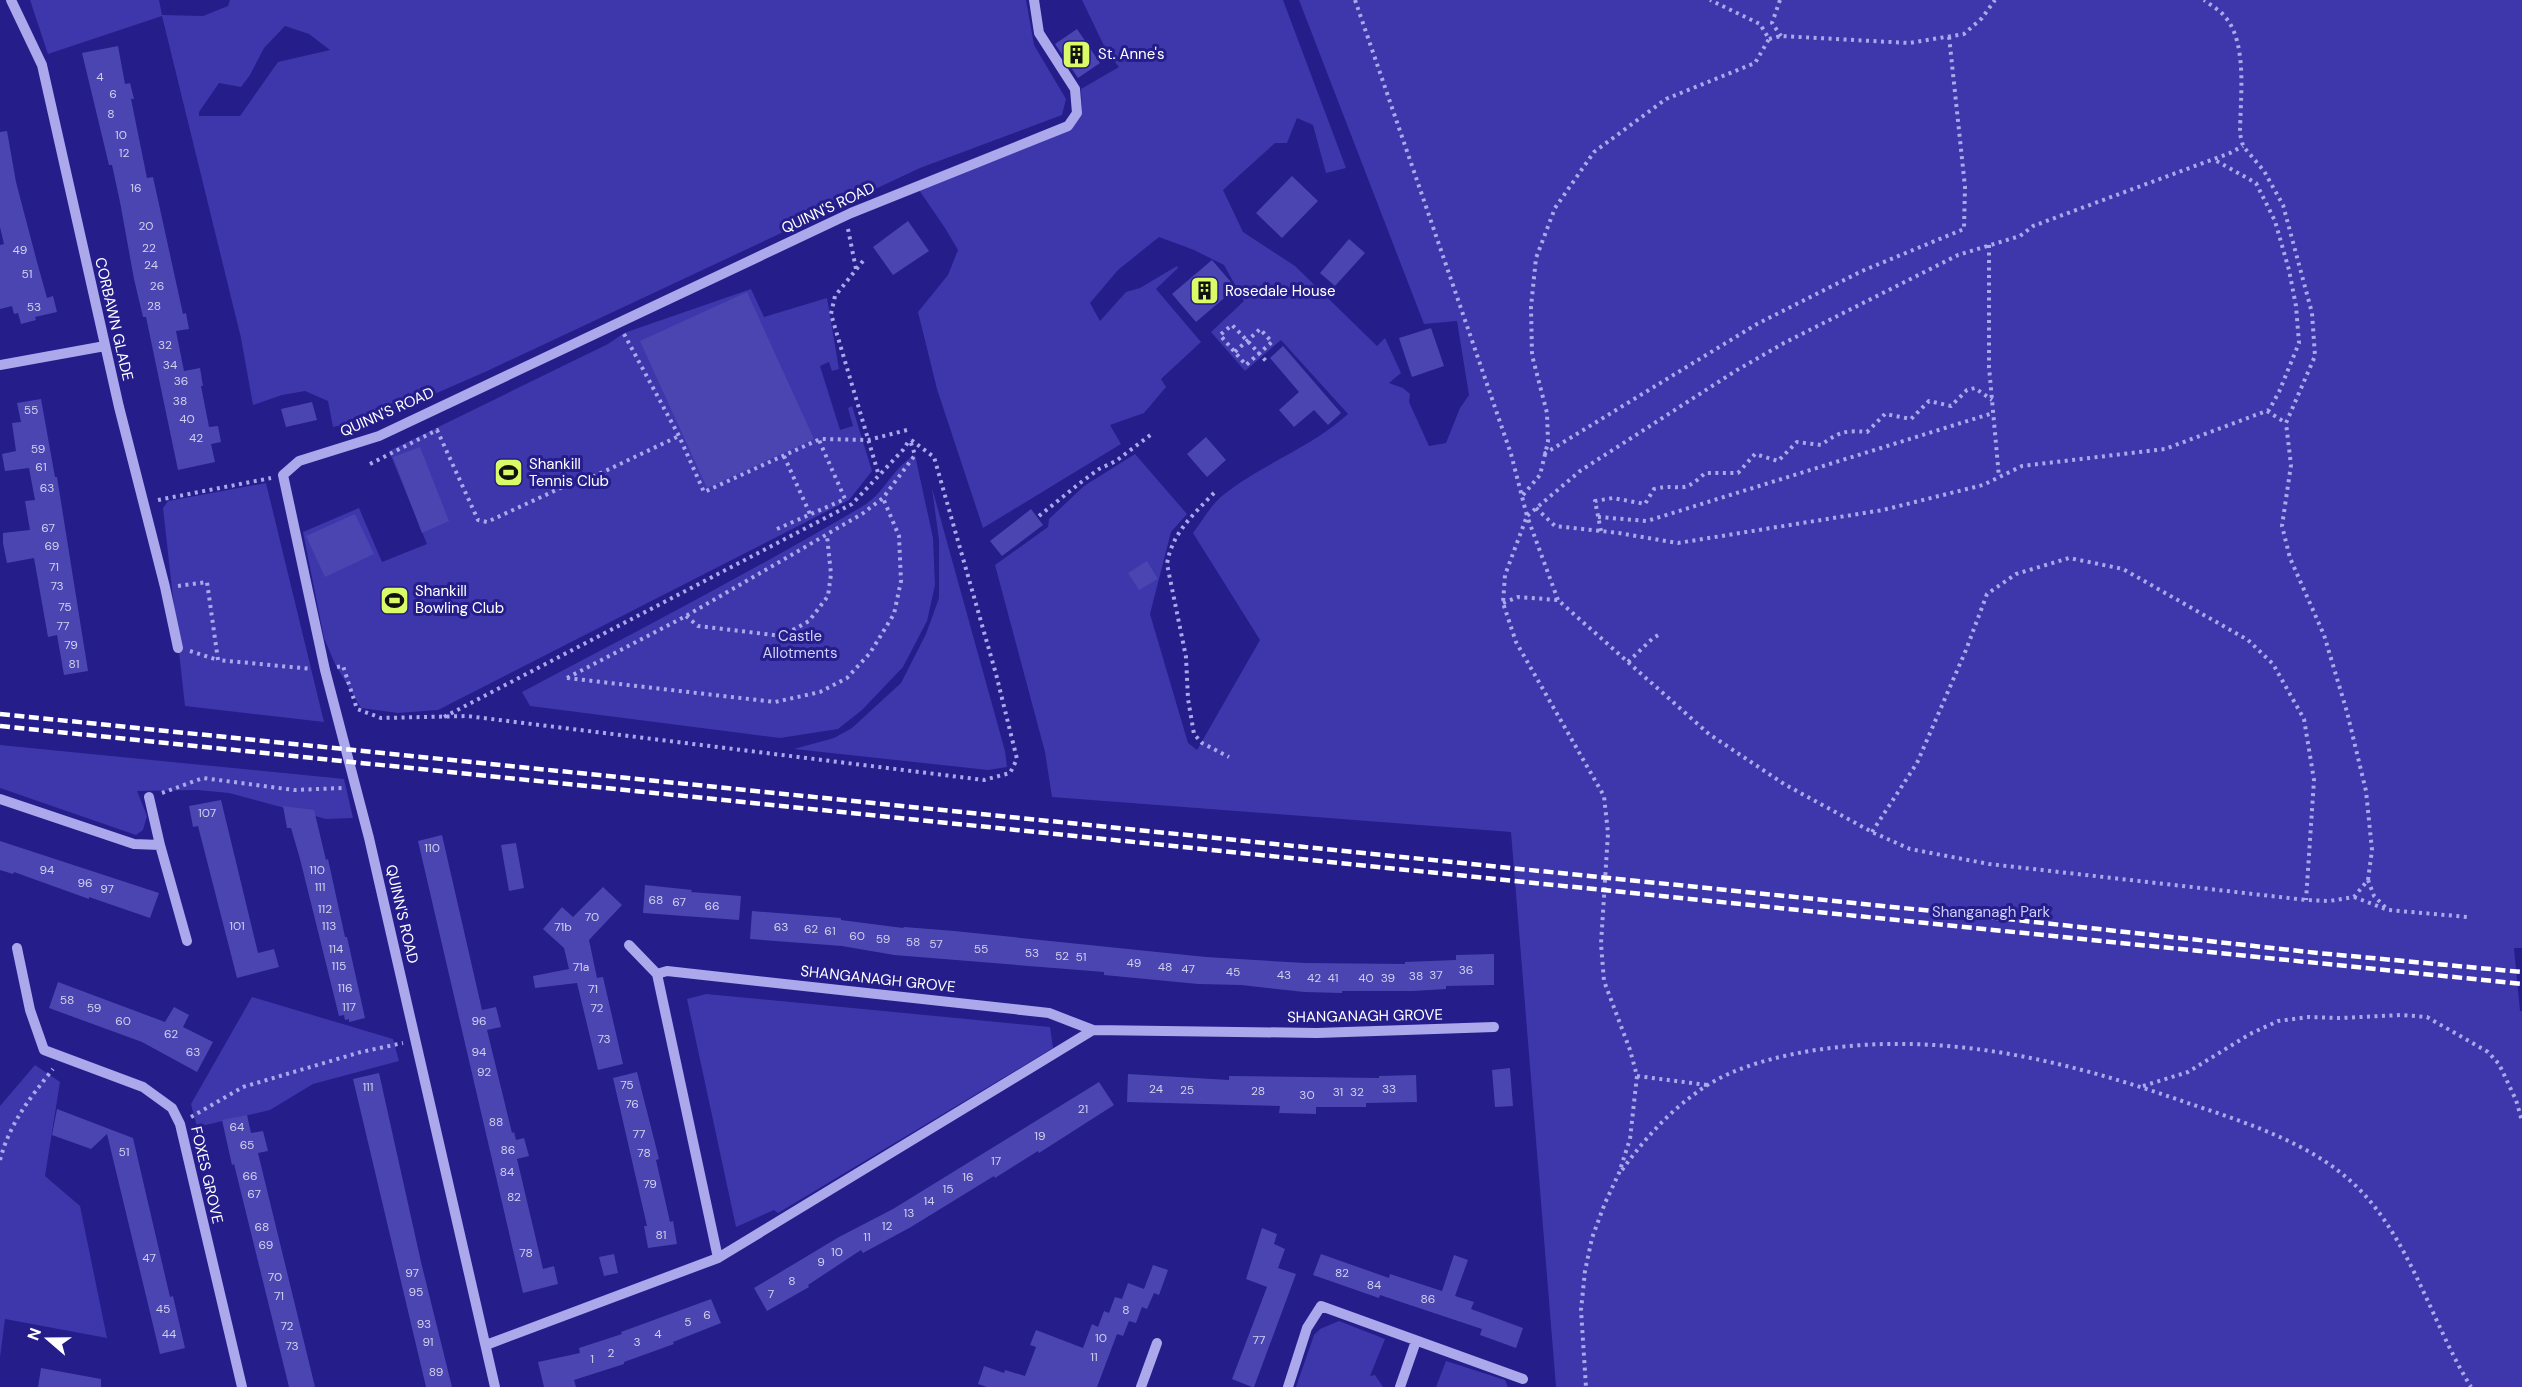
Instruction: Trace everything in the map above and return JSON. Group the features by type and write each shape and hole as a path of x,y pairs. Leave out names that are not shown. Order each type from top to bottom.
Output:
{"street":[{"name":"CORBAWN GLADE","path":"11,0 42,65 105,346 178,648"},
{"name":"QUINN'S ROAD","path":"495,1387 416,1041 325,670 283,475 299,461 379,436 845,216 1068,126 1077,113 1075,89 1039,33 1034,0"},
{"path":"0,365 105,346"},
{"path":"149,797 187,941"},
{"path":"0,800 134,844 160,845"},
{"path":"629,945 657,974 718,1258"},
{"name":"FOXES GROVE","path":"17,948 30,1010 44,1050 143,1087 172,1108 180,1124 242,1387"},
{"name":"SHANGANAGH GROVE","path":"657,974 667,971 1050,1013 1093,1030 1317,1033 1494,1027"},
{"path":"486,1345 718,1258 1093,1030"},
{"path":"1288,1387 1307,1328 1321,1306 1523,1379"},
{"path":"1400,1387 1416,1341"},
{"path":"1141,1387 1157,1343"}],"path":[{"path":"1355,0 1511,454 1527,516 1558,600 1709,734 1785,784 1872,832 1910,849 1989,864 2306,900 2329,901 2354,897 2388,910 2468,916"},
{"path":"1710,0 1760,24 1769,39"},
{"path":"1780,0 1772,22 1781,36"},
{"path":"1522,495 1539,475 1548,442 1547,413 1532,355 1532,308 1536,258 1555,208 1594,152 1666,99 1755,63 1769,39 1781,36 1909,43 1964,34 1982,18 1995,0"},
{"path":"2204,0 2226,16 2240,46 2240,134 2243,146 2264,171 2283,205 2312,313 2315,356 2286,423 2291,465 2282,526 2290,558 2324,635 2366,791 2372,850 2367,880 2354,897"},
{"path":"1544,454 1757,324 1862,271 1964,228 1965,188 1949,36"},
{"path":"1586,1387 1581,1310 1585,1271 1598,1221 1620,1173 1630,1139 1637,1076 1630,1050 1604,981 1601,944 1608,833 1604,796 1516,642 1503,603 1504,575 1527,516 1580,471 1737,370 1784,343 1958,255 2020,236 2033,225 2243,146"},
{"path":"1536,508 1556,526 1678,543 1883,510 1983,485 2022,466 2165,449 2269,410 2299,343 2296,306 2289,270 2275,221 2256,183 2213,159"},
{"path":"845,216 856,269"},
{"path":"1989,244 1989,367 1999,477"},
{"path":"863,261 835,296 831,314 879,476"},
{"path":"618,322 679,436 705,492 819,440 868,440 907,430"},
{"path":"1235,352 1247,341 1260,329 1272,342 1259,353 1245,365 1220,335 1232,325 1247,341 1259,353 1266,361 1263,363"},
{"path":"1601,531 1595,501 1613,498 1645,504 1654,489 1664,487 1684,489 1694,484 1705,472 1737,473 1755,454 1778,461 1797,442 1821,445 1838,433 1867,432 1885,414 1911,419 1929,400 1952,406 1967,390 1975,388 1992,400"},
{"path":"2266,410 2286,423"},
{"path":"1598,517 1647,521 1993,413"},
{"path":"370,464 437,430 478,520 487,522 578,480 582,482 679,436"},
{"path":"1040,516 1099,469 1116,462 1153,433"},
{"path":"444,717 852,504 903,450 910,439"},
{"path":"883,498 899,536 902,581 894,614 870,653 847,678 820,692 775,702 567,678 686,616 862,514 883,498 915,455 910,439"},
{"path":"178,648 218,660 325,670 343,666 357,709 381,718 467,716 984,780 1010,773 1017,759 996,674 934,457 910,439"},
{"path":"777,529 845,499 819,440"},
{"path":"784,456 810,514"},
{"path":"142,503 283,475"},
{"path":"1214,493 1178,531 1169,549 1167,564 1186,657 1188,699 1194,734 1202,743 1229,757"},
{"path":"686,616 698,626 782,636 809,621 828,596 831,574 827,536"},
{"path":"1872,832 1917,763 1966,650 1987,594 2016,574 2068,558 2123,569 2248,640 2273,664 2304,718 2314,780 2306,900"},
{"path":"165,587 207,582 218,660"},
{"path":"1503,603 1518,597 1558,600"},
{"path":"1628,662 1653,638 1662,633"},
{"path":"149,797 203,778 294,790 330,790 355,786"},
{"path":"2367,880 2374,896 2388,910"},
{"path":"2142,1087 2188,1072 2250,1034 2278,1021 2310,1017 2403,1015 2427,1017 2488,1052 2499,1064 2516,1100 2522,1120"},
{"path":"180,1124 243,1087 360,1052 416,1041"},
{"path":"1620,1173 1647,1136 1672,1111 1707,1085 1756,1064 1833,1047 1913,1043 1999,1051 2142,1087 2247,1123 2331,1165 2358,1188 2375,1208 2403,1251 2447,1345 2471,1387"},
{"path":"0,1161 7,1135 27,1102 62,1057"},
{"path":"1637,1076 1707,1085"}],"green space":[{"path":"30,0 159,0 162,15 203,16 228,6 230,0 1026,0 1034,45 1066,99 1062,115 920,168 485,372 386,415 333,427 328,401 305,391 282,395 253,405 241,338 162,16 48,54","holes":["285,26 309,34 330,50 278,62 240,116 199,116 199,112 219,83 241,87 264,48"]},
{"name":"Shanganagh Park","path":"1082,0 1283,0 1346,168 1326,173 1313,125 1297,118 1287,143 1275,143 1223,190 1243,232 1295,266 1377,346 1385,338 1401,373 1389,383 1403,388 1410,394 1409,402 1429,446 1446,443 1460,408 1469,395 1457,321 1424,324 1299,0 2522,0 2522,948 2514,948 2520,1011 2522,1011 2522,1387 1556,1387 1511,832 1052,797 1045,752 995,565 1048,527 1049,519 1084,486 1135,454 1187,514 1171,532 1150,614 1188,743 1197,750 1260,640 1193,533 1210,508 1222,496 1253,474 1318,437 1348,414 1281,340 1245,371 1211,332 1244,301 1224,265 1194,250 1159,237 1118,270 1090,303 1100,321 1126,292 1140,288 1177,266 1178,268 1156,289 1201,342 1161,379 1166,387 1144,413 1110,425 1121,444 983,528 937,389 918,312 948,275 958,250 919,190 1066,132 1082,114 1081,89 1119,67 1107,52"},
{"path":"751,289 764,317 827,298 839,369 832,371 829,362 820,366 840,430 853,426 848,408 852,406 872,471 849,500 438,710 398,713 361,708 335,664 324,638 303,532 359,508 382,562 427,544 389,451 608,344 624,333"},
{"name":"Castle Allotments","path":"915,455 933,538 935,585 927,621 903,667 862,710 838,729 780,738 530,706 522,692 736,578 863,506 877,495 907,460"},
{"path":"266,483 324,722 185,706 163,508 168,501"},
{"path":"932,488 1005,751 1007,767 988,770 794,749 834,738 852,728 901,683 926,634 939,598 939,540"},
{"path":"0,745 344,779 353,818 326,819 229,793 197,790 137,791 147,816 143,830 136,835 0,788"},
{"path":"706,994 1050,1027 1053,1048 778,1213 774,1210 736,1227 687,999"},
{"path":"252,997 393,1039 399,1061 313,1084 270,1110 197,1127 191,1104"},
{"path":"35,1065 60,1082 45,1176 80,1206 107,1338 5,1319 0,1357 0,1106"},
{"path":"1339,1321 1385,1339 1370,1376 1375,1375 1383,1387 1296,1387 1314,1335 1320,1329"},
{"path":"1446,1361 1505,1380 1508,1387 1436,1387"}],"building":[{"name":"St. Anne's","path":"1077,29 1100,63 1078,78 1055,44"},
{"path":"118,46 125,84 130,83 134,99 131,99 147,178 153,177 183,314 186,313 189,329 176,331 184,371 200,368 209,427 218,426 221,442 211,444 215,462 178,470 146,317 143,317 134,279 112,165 109,165 82,53"},
{"path":"7,131 16,182 37,262 47,298 53,296 57,312 35,317 36,320 21,324 18,313 14,314 12,306 0,309 0,245 4,244 0,227 0,132"},
{"path":"1292,176 1318,201 1282,238 1256,213"},
{"path":"908,221 929,251 893,275 873,247"},
{"path":"1349,239 1365,253 1335,286 1320,273"},
{"name":"Rosedale House","path":"1212,260 1236,288 1196,322 1172,294"},
{"path":"747,292 814,439 707,488 640,341"},
{"path":"1431,328 1444,366 1412,377 1399,338"},
{"path":"1283,346 1341,413 1328,425 1314,410 1294,427 1279,410 1299,392 1270,358"},
{"path":"41,399 55,477 57,477 88,671 64,675 57,635 48,637 34,558 7,563 3,543 3,533 30,530 25,501 35,500 29,468 5,471 2,454 16,451 12,423 21,422 17,403"},
{"path":"312,402 317,420 286,427 281,409"},
{"path":"1206,437 1226,460 1207,477 1187,454"},
{"path":"420,447 449,521 422,533 393,457"},
{"path":"1031,509 1043,525 1002,556 990,541"},
{"path":"355,514 374,554 325,577 306,536"},
{"path":"1147,561 1158,579 1139,590 1128,573"},
{"path":"221,800 258,953 274,949 279,967 237,978 198,826 193,827 189,806"},
{"path":"283,806 314,810 326,860 328,859 365,1018 349,1022 349,1019 345,1020 344,1015 339,1016 300,859 291,828 287,828"},
{"path":"442,835 482,1010 496,1007 501,1027 487,1030 512,1133 514,1132 516,1140 524,1138 529,1156 517,1159 543,1269 554,1266 558,1284 523,1293 418,841"},
{"path":"0,841 159,893 150,918 14,872 13,874 0,870"},
{"path":"516,843 524,888 509,891 501,845"},
{"path":"645,885 741,896 739,920 643,913"},
{"path":"603,887 622,905 589,940 597,978 603,977 623,1064 598,1070 577,983 535,988 533,976 569,969 564,948 543,929 562,907 573,917"},
{"path":"752,911 841,918 841,920 903,928 954,931 1206,957 1305,963 1405,964 1405,962 1456,960 1456,955 1494,954 1494,985 1446,986 1446,989 1413,991 1304,992 1104,975 1104,972 894,955 842,946 750,939"},
{"path":"58,982 165,1022 174,1007 189,1015 183,1027 213,1042 197,1072 142,1042 49,1008"},
{"path":"1510,1068 1513,1106 1495,1107 1492,1070"},
{"path":"637,1072 659,1159 656,1160 670,1222 673,1221 677,1244 648,1248 644,1226 647,1226 613,1078"},
{"path":"379,1073 421,1262 452,1387 426,1387 353,1079"},
{"path":"1128,1074 1229,1080 1229,1076 1379,1078 1379,1076 1416,1075 1417,1102 1366,1103 1366,1107 1316,1107 1316,1114 1279,1113 1280,1106 1127,1102"},
{"path":"1099,1082 1114,1105 1039,1153 1038,1151 995,1178 994,1176 911,1227 863,1253 861,1250 808,1285 809,1287 767,1311 754,1288 839,1237 893,1209"},
{"path":"57,1109 133,1138 170,1297 173,1296 185,1348 160,1354 107,1134 91,1149 52,1135"},
{"path":"247,1115 251,1133 263,1131 268,1151 258,1153 315,1387 289,1387 234,1164 232,1165 222,1120"},
{"path":"1262,1228 1277,1234 1274,1244 1285,1249 1278,1268 1296,1274 1254,1387 1252,1387 1232,1379 1267,1287 1246,1279"},
{"path":"614,1254 618,1273 604,1276 599,1257"},
{"path":"1321,1254 1389,1278 1390,1274 1442,1291 1454,1255 1468,1260 1455,1296 1474,1302 1471,1309 1523,1328 1516,1348 1480,1335 1482,1329 1380,1295 1379,1298 1313,1275"},
{"path":"1153,1265 1168,1270 1159,1295 1154,1293 1147,1309 1142,1307 1136,1323 1129,1321 1123,1336 1117,1334 1097,1387 987,1387 978,1384 984,1366 1004,1373 1005,1370 1025,1376 1036,1347 1030,1345 1036,1330 1083,1348 1092,1324 1098,1327 1104,1311 1109,1313 1115,1297 1122,1299 1128,1283 1144,1289"},
{"path":"711,1299 721,1323 673,1342 674,1344 624,1362 624,1364 574,1380 576,1387 544,1387 538,1362 580,1353 579,1348 622,1334 621,1332"},
{"path":"41,1368 101,1379 101,1387 38,1387"}],"railway":[{"path":"0,714 1952,913 2318,953 2522,972"},
{"path":"0,726 2522,984"}],"place":[{"name":"St. Anne's","path":"1077,54"},
{"name":"Rosedale House","path":"1204,291"},
{"name":"Shankill Tennis Club","path":"508,473"},
{"name":"Shankill Bowling Club","path":"394,600"}]}
